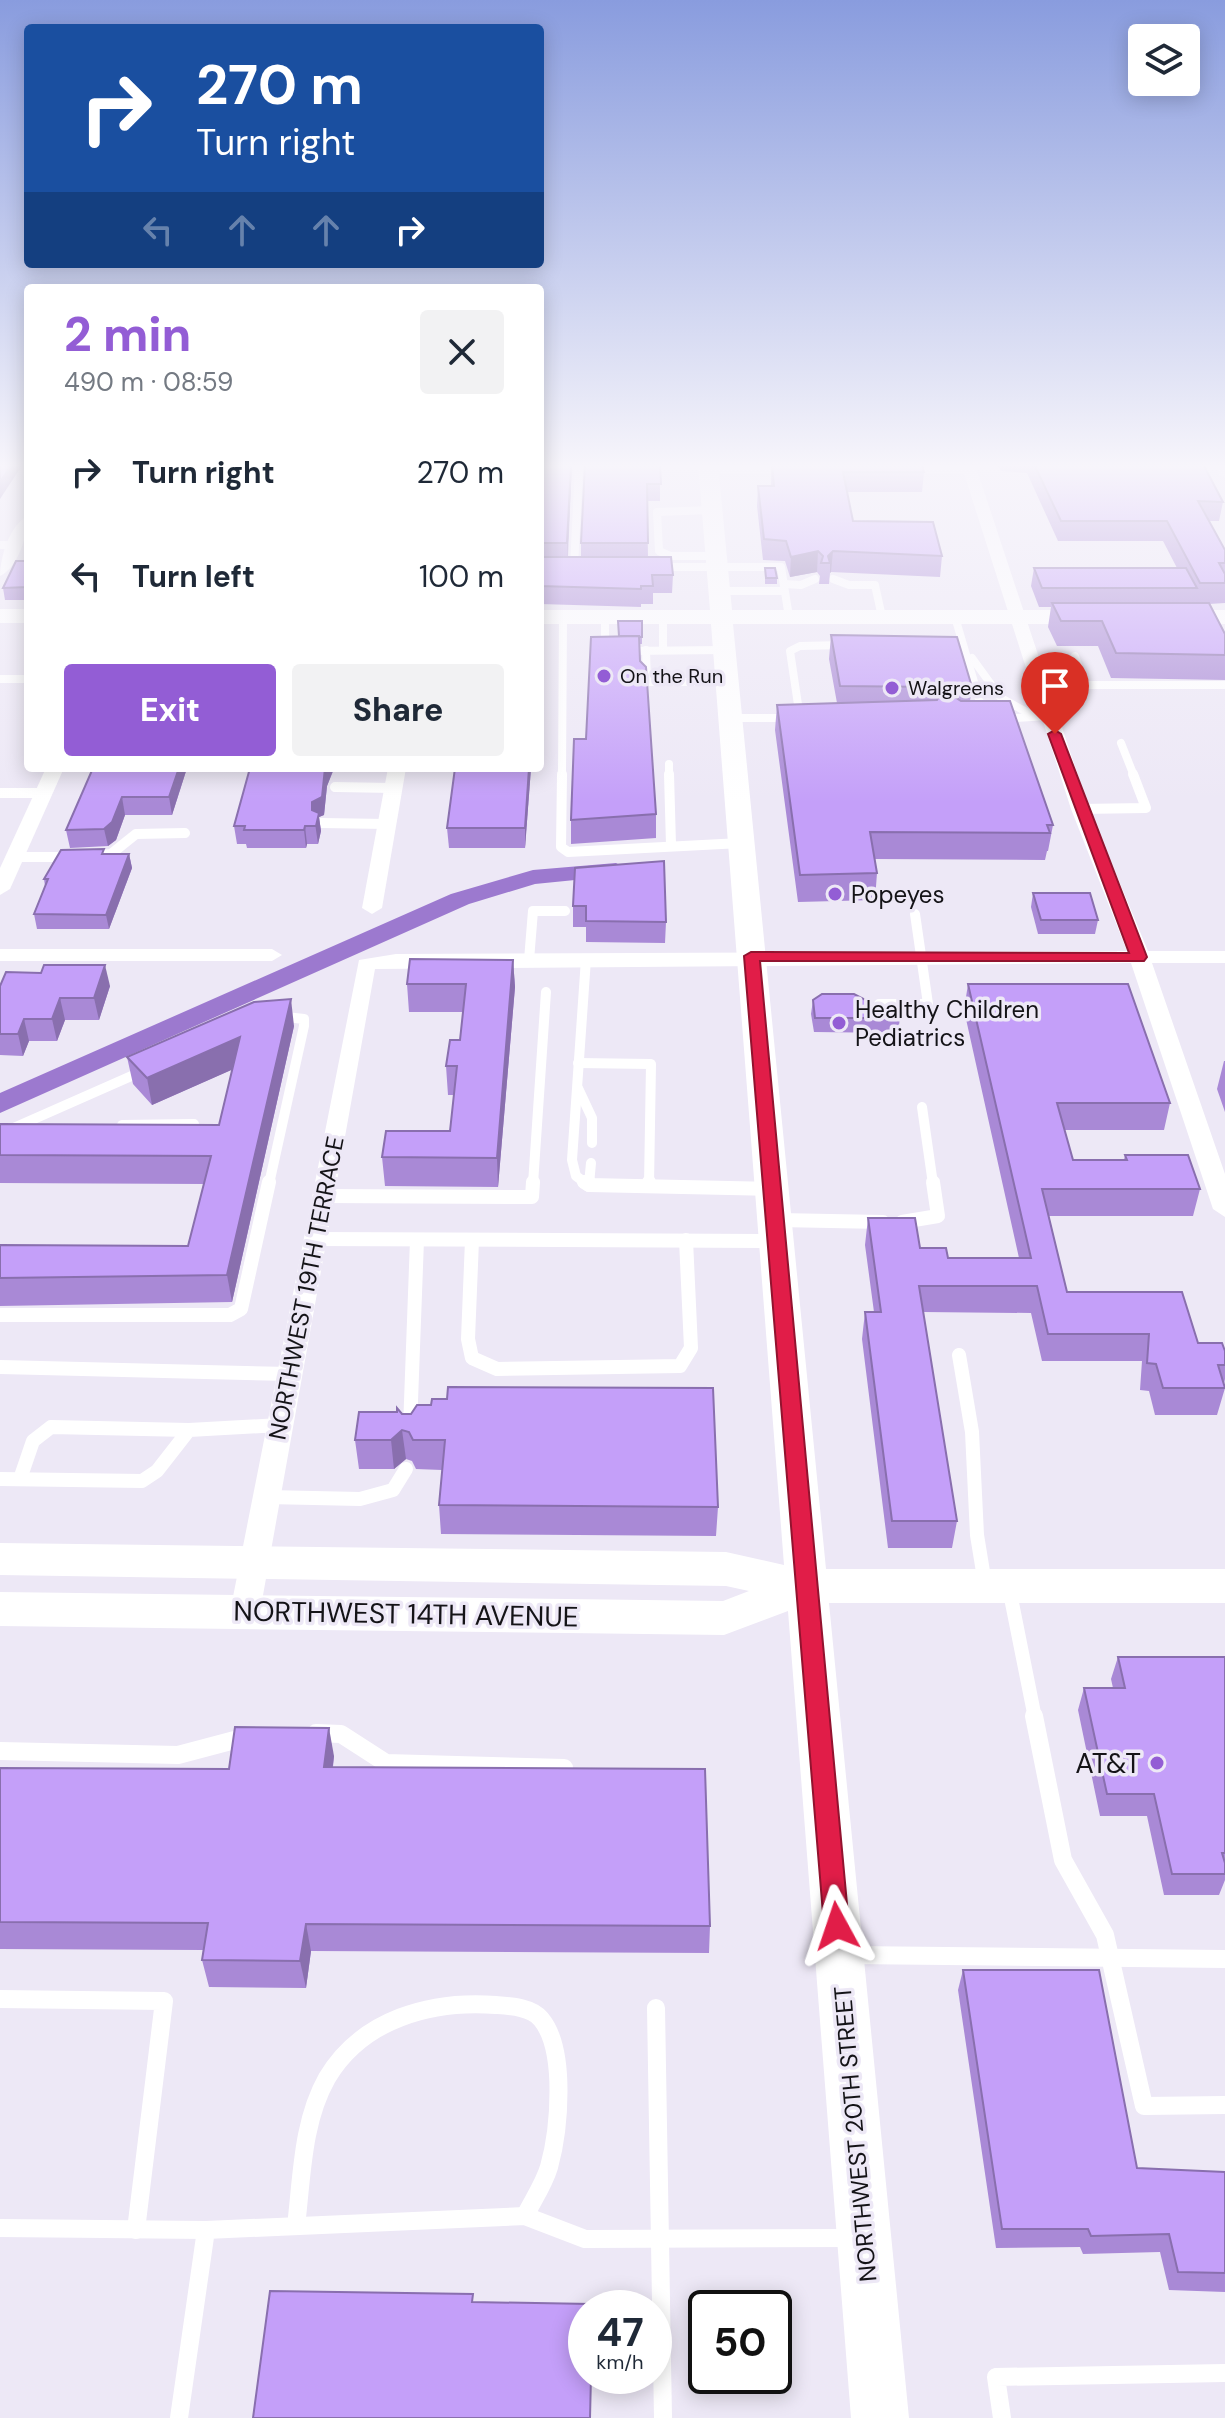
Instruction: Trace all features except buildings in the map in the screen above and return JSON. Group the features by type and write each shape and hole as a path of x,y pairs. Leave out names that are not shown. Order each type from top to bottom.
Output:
{"main road":[{"name":"NORTHWEST 20TH STREET","path":"718,577 880,2418"},
{"path":"0,616 24,616"},
{"path":"552,617 1225,617"},
{"name":"NORTHWEST 14TH AVENUE","path":"0,1559 255,1565 726,1569 807,1586 1225,1586"},
{"name":"NORTHWEST 14TH AVENUE","path":"0,1609 724,1618 807,1586"}],"street":[{"path":"1003,577 1038,686 1041,716 1139,957 1225,1209"},
{"path":"0,889 53,772"},
{"path":"372,908 396,772"},
{"path":"0,955 272,955"},
{"path":"529,960 751,956 1225,957"},
{"name":"NORTHWEST 19TH TERRACE","path":"245,1612 366,964 396,960 529,960"}],"lane":[{"path":"782,577 789,617"},
{"path":"719,591 816,584"},
{"path":"834,585 875,585 882,617"},
{"path":"552,617 561,847 568,852 741,843"},
{"path":"605,617 605,651 724,650"},
{"path":"663,617 663,650"},
{"path":"955,617 985,719"},
{"path":"800,718 790,651 800,646 854,645"},
{"path":"948,645 963,645"},
{"path":"963,645 1001,698 1041,716"},
{"path":"646,650 647,682 727,682"},
{"path":"1075,656 1085,685"},
{"path":"0,679 24,679"},
{"path":"1038,686 1225,685"},
{"path":"972,719 1025,720 1041,716"},
{"path":"730,718 815,718"},
{"path":"1080,809 1146,808 1121,743"},
{"path":"669,764 671,845"},
{"path":"335,787 393,788"},
{"path":"0,793 43,793"},
{"path":"321,823 387,824"},
{"path":"15,857 100,856 111,854 136,834 185,833"},
{"path":"529,960 533,911 565,911"},
{"path":"879,1004 928,1004 915,914"},
{"path":"586,959 572,1160 576,1176 589,1185 649,1186 774,1217 909,1222 938,1216 922,1107"},
{"path":"324,1196 532,1197 546,992"},
{"path":"0,1315 230,1315 241,1309 304,1026 304,1019 300,1016 265,1019"},
{"path":"578,1063 651,1064 649,1186"},
{"path":"5,1132 154,1066"},
{"path":"577,1085 592,1118 592,1143"},
{"path":"106,1125 194,1124"},
{"path":"5,1132 48,1126"},
{"path":"589,1185 591,1163"},
{"path":"316,1239 686,1240 774,1217"},
{"path":"410,1434 417,1240"},
{"path":"472,1240 468,1339 472,1358 497,1369 680,1366 691,1348 686,1240"},
{"path":"959,1355 972,1432 977,1535 997,1584 1063,1860 1105,1935 1144,2106 1225,2105"},
{"path":"0,1367 290,1374"},
{"path":"20,1479 39,1431 51,1427 189,1430 281,1425"},
{"path":"0,1479 142,1481 159,1470 178,1440 189,1430"},
{"path":"267,1497 360,1499 393,1490 406,1469"},
{"path":"0,1751 178,1755 265,1732"},
{"path":"296,1733 341,1734 386,1763 564,1768"},
{"path":"839,1955 1225,1959"},
{"path":"0,1999 164,2001 136,2230"},
{"path":"296,2226 317,2098 337,2064 360,2038 427,2007 490,2004 519,2007 541,2017 553,2040 557,2108 549,2166 525,2216"},
{"path":"656,2008 663,2418"},
{"path":"0,2228 206,2230 525,2216 585,2239 864,2238"},
{"path":"179,2418 206,2230"},
{"path":"1002,2418 996,2377 1225,2373"}],"waterway":[{"path":"0,1104 460,899 533,877 616,870"}],"place":[{"name":"On the Run","path":"604,676"},
{"name":"Walgreens","path":"892,688"},
{"name":"Popeyes","path":"835,894"},
{"name":"Healthy Children Pediatrics","path":"839,1023"},
{"name":"AT&T","path":"1157,1763"}],"route":[{"path":"837,1926 751,956 1139,957 1080,809 1055,734"}]}
